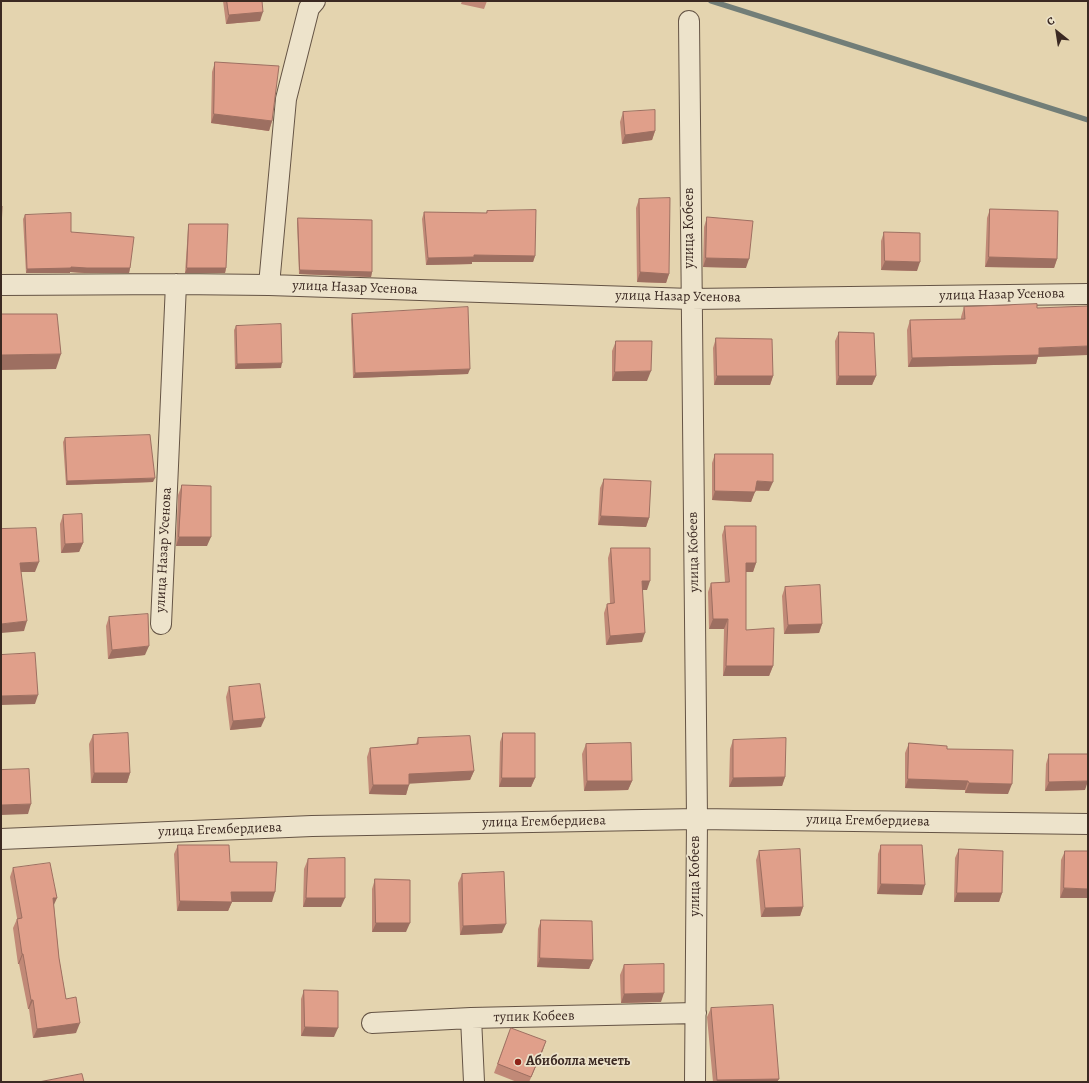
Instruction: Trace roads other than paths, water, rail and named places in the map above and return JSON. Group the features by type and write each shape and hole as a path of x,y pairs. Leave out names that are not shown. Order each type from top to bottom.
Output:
{"street":[{"path":"269,285 286,99 309,8 315,1"},
{"name":"улица Кобеев","path":"689,21 697,819 695,1082"},
{"name":"улица Назар Усенова","path":"161,624 176,284"},
{"name":"улица Назар Усенова","path":"1,285 269,285 691,299 1088,294"},
{"name":"улица Егембердиева","path":"1,839 312,826 697,819 1088,824"},
{"name":"тупик Кобеев","path":"372,1023 471,1018 696,1013"},
{"path":"471,1018 474,1082"}],"waterway":[{"path":"711,1 1088,120"}],"place":[{"name":"Абиболла мечеть","path":"518,1062"}]}
